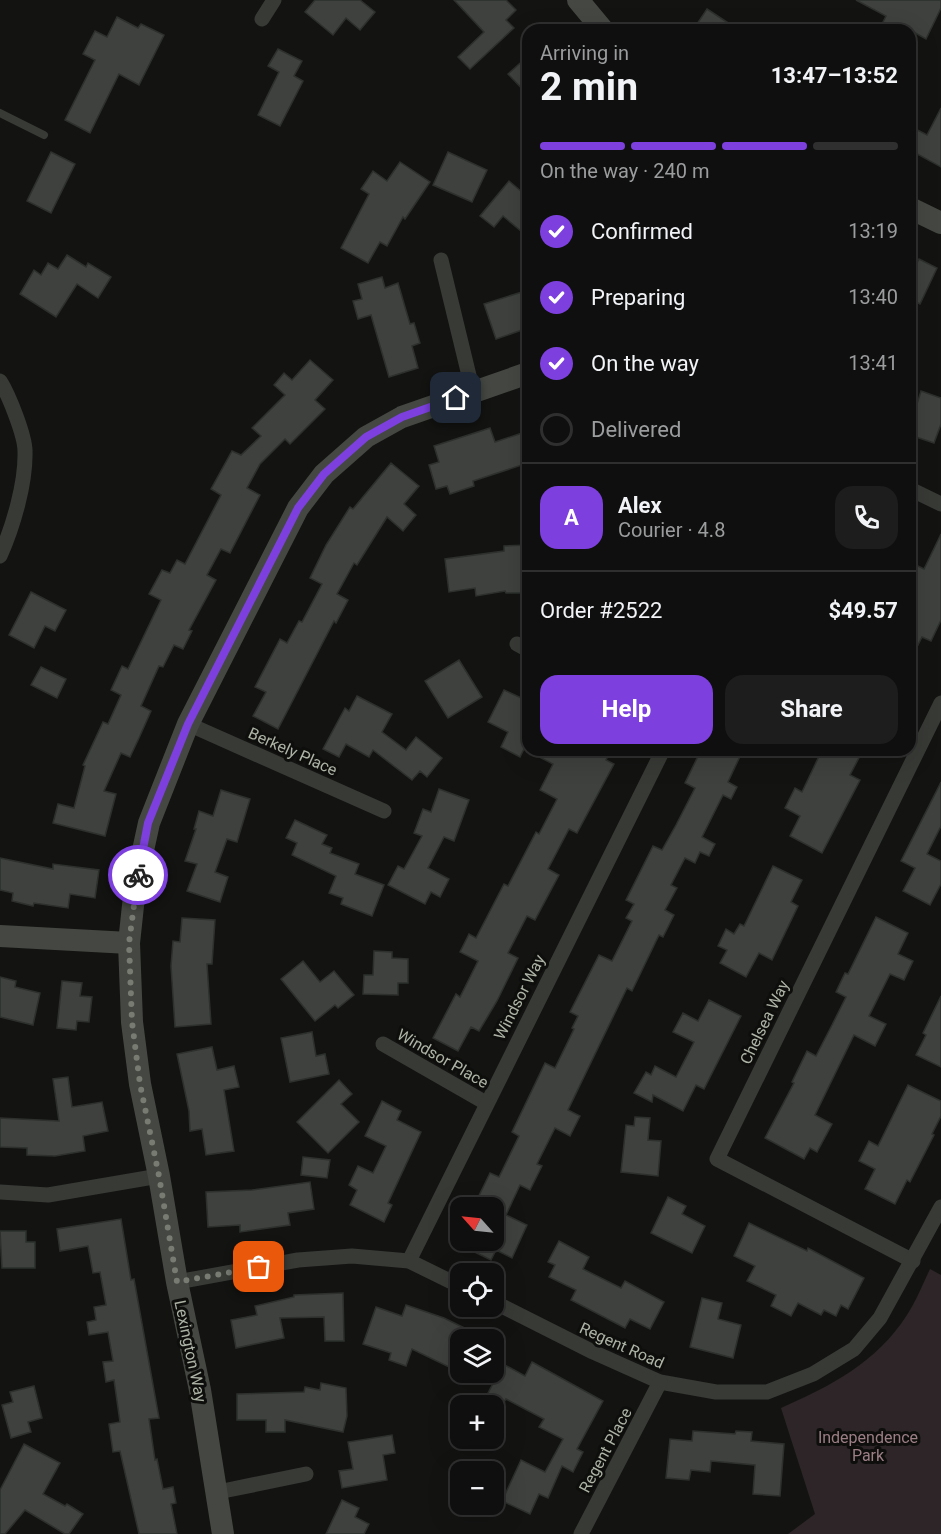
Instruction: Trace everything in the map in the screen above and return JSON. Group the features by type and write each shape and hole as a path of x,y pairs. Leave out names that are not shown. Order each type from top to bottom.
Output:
{"street":[{"path":"262,20 274,0"},
{"path":"578,0 598,24"},
{"path":"916,211 941,223"},
{"path":"441,260 473,392"},
{"name":"Lexington Way","path":"223,1534 201,1390 177,1282 140,1084 132,1022 129,943 135,887 148,823 188,724 298,508 324,474 366,437 402,417 522,375"},
{"path":"0,381 7,393 25,449 22,485 6,544 0,556"},
{"path":"916,492 941,504"},
{"name":"Chelsea Way","path":"916,754 941,703"},
{"name":"Berkely Place","path":"188,724 384,811"},
{"name":"Windsor Way","path":"408,1261 660,756"},
{"name":"Chelsea Way","path":"913,1261 717,1159 915,756"},
{"path":"0,936 129,943"},
{"name":"Windsor Place","path":"383,1044 486,1103"},
{"path":"0,1192 48,1196 159,1176"},
{"name":"Regent Road","path":"504,1307 593,1352 660,1382 716,1392 767,1392 813,1374 854,1350 880,1318 941,1207"},
{"path":"177,1282 298,1260 352,1256 408,1261 450,1281"},
{"name":"Regent Place","path":"581,1534 660,1382"},
{"path":"218,1492 306,1474"}],"lane":[{"path":"0,113 44,135"}],"green space":[{"name":"Independence Park","path":"930,1269 941,1275 941,1534 788,1534 815,1514 781,1408 818,1391 852,1371 882,1346 907,1315"}],"building":[{"path":"315,0 360,0 375,12 360,30 346,18 333,35 305,12"},
{"path":"454,0 506,0 516,10 506,20 514,28 470,69 458,57 484,32"},
{"path":"856,0 941,0 941,8 926,39 916,33 916,24 882,24 886,16"},
{"path":"707,9 730,24 697,24"},
{"path":"117,17 138,28 141,24 164,35 139,85 119,74 90,133 65,120 95,60 83,54 95,31 107,37"},
{"path":"278,49 302,61 294,76 303,81 280,126 258,115 279,72 268,66"},
{"path":"522,61 522,89 508,74"},
{"path":"941,108 941,167 916,153 916,129 927,135"},
{"path":"51,152 75,164 51,213 27,201"},
{"path":"448,152 487,170 472,202 433,185"},
{"path":"400,162 430,182 405,219 403,217 387,246 380,242 368,263 341,248 369,194 361,189 373,171 387,181"},
{"path":"509,181 522,192 522,232 503,216 494,227 480,216"},
{"path":"67,255 86,267 88,263 111,277 98,298 77,284 56,317 20,294 34,270 41,275 48,263 58,269"},
{"path":"919,259 937,268 920,304 916,302 916,265"},
{"path":"382,277 385,288 398,283 410,324 414,323 420,343 412,346 418,368 389,377 371,315 358,319 353,301 362,299 358,284"},
{"path":"522,292 522,330 496,339 484,304"},
{"path":"310,360 333,380 315,400 325,409 290,444 285,439 260,464 247,488 260,495 230,553 221,549 207,575 216,580 189,630 192,631 183,649 174,645 163,667 159,666 141,706 151,711 130,757 121,753 104,791 116,794 105,836 53,823 58,804 74,808 85,766 83,765 103,722 108,724 121,695 111,690 122,666 128,669 161,600 149,594 162,570 170,573 177,560 185,564 221,495 211,489 232,451 241,455 261,436 252,428 285,395 274,385 284,373 292,380"},
{"path":"921,391 941,398 941,424 934,443 916,437 917,404"},
{"path":"490,428 495,442 522,433 522,465 473,481 474,486 450,494 447,486 436,489 429,465 439,462 434,446"},
{"path":"391,463 419,486 404,504 416,515 403,531 387,517 357,565 354,563 337,594 348,600 336,623 334,621 278,729 253,716 266,692 255,687 280,639 287,643 299,621 302,622 322,584 310,578 326,545 350,507 353,509"},
{"path":"941,534 941,620 931,641 922,637 916,649 916,565 924,569"},
{"path":"522,545 522,593 506,593 505,591 476,596 475,588 449,592 445,559 504,551 504,546"},
{"path":"31,592 66,610 55,631 45,626 34,648 9,635"},
{"path":"459,660 482,697 448,718 425,681"},
{"path":"41,667 66,679 57,698 31,685"},
{"path":"504,690 522,698 522,753 520,757 501,747 508,732 488,722"},
{"path":"357,696 392,714 382,732 406,750 416,737 442,758 427,777 420,771 412,780 373,750 369,757 346,744 339,757 323,749 345,708 349,711"},
{"path":"538,756 608,756 606,760 614,764 577,833 569,829 548,869 559,875 535,920 527,916 508,953 518,958 497,1001 479,1031 471,1027 458,1051 433,1038 456,994 460,997 478,961 460,952 469,934 476,938 504,884 508,886 536,832 539,834 557,799 540,790 553,764"},
{"path":"698,756 740,756 728,782 737,787 731,799 723,795 702,837 715,844 709,856 700,852 695,863 685,858 671,885 677,888 665,910 674,915 663,937 659,935 632,991 627,988 568,1110 580,1116 570,1136 555,1128 537,1164 542,1166 530,1190 520,1185 506,1215 527,1225 512,1258 498,1251 504,1251 504,1197 478,1197 490,1173 499,1177 519,1136 512,1132 545,1063 555,1068 578,1016 570,1012 599,955 612,961 632,921 626,918 634,904 626,900 653,846 662,850 695,788 685,783"},
{"path":"819,756 860,756 850,775 860,780 822,853 790,836 800,816 785,808 795,788 802,792"},
{"path":"941,782 941,826 927,854 941,861 941,884 930,905 903,891 915,868 901,861"},
{"path":"439,789 469,800 454,841 444,837 428,868 449,879 440,897 431,892 425,904 388,885 398,866 404,869 422,836 414,833 423,809 431,812"},
{"path":"221,790 250,799 237,842 227,839 215,872 228,877 220,902 187,891 197,864 185,861 196,829 194,829 199,811 213,816"},
{"path":"295,820 327,835 322,844 332,848 330,853 359,864 355,874 384,885 372,916 341,904 343,898 329,893 336,876 292,855 297,843 286,838"},
{"path":"0,858 53,869 53,864 99,870 95,898 70,894 68,908 34,903 33,906 12,901 13,893 0,890"},
{"path":"773,866 802,880 791,902 798,906 772,960 759,953 746,977 720,963 727,950 718,946 726,929 734,934 740,924 744,926"},
{"path":"876,917 908,933 898,954 913,961 904,980 890,974 869,1016 886,1024 875,1046 854,1035 815,1115 832,1124 817,1152 810,1148 804,1159 765,1138 794,1083 792,1082 807,1051 816,1056 832,1025 846,997 836,992 845,973 848,974"},
{"path":"182,918 215,920 212,964 207,964 211,1024 175,1027 171,966 173,941 180,942"},
{"path":"374,951 392,952 392,958 408,959 408,983 398,983 398,995 363,994 364,975 373,975"},
{"path":"303,961 320,982 334,971 354,995 338,1008 335,1005 315,1021 281,979"},
{"path":"0,977 16,981 15,987 40,993 33,1025 0,1017"},
{"path":"62,981 82,983 80,996 92,997 89,1022 77,1021 76,1030 57,1028"},
{"path":"941,996 941,1067 916,1055 926,1035 923,1033"},
{"path":"709,1000 741,1016 704,1089 696,1085 683,1111 653,1095 652,1102 634,1093 646,1072 651,1075 655,1066 676,1077 694,1042 673,1032 683,1013 698,1021"},
{"path":"312,1032 316,1056 325,1054 329,1074 290,1082 281,1038"},
{"path":"212,1047 217,1070 234,1066 239,1087 224,1090 234,1151 206,1155 202,1129 190,1131 189,1111 177,1054"},
{"path":"68,1077 72,1107 102,1102 108,1131 83,1136 85,1151 55,1156 27,1155 27,1148 0,1147 0,1118 59,1121 53,1079"},
{"path":"339,1080 352,1094 341,1104 359,1122 328,1153 297,1122"},
{"path":"908,1085 941,1101 941,1116 910,1182 907,1180 895,1204 865,1189 875,1169 859,1161 869,1141 878,1146"},
{"path":"382,1101 401,1111 397,1120 421,1132 388,1203 392,1205 384,1222 350,1205 357,1190 349,1185 358,1166 373,1173 386,1146 365,1136"},
{"path":"635,1117 650,1118 648,1140 661,1141 658,1176 621,1172 626,1125 634,1126"},
{"path":"303,1157 330,1160 327,1178 301,1175"},
{"path":"310,1182 314,1209 288,1213 290,1225 240,1232 240,1225 208,1227 206,1192 252,1190"},
{"path":"668,1197 686,1206 682,1214 705,1226 692,1253 651,1233"},
{"path":"121,1219 159,1418 149,1419 155,1460 157,1459 163,1489 173,1487 176,1503 171,1504 177,1534 139,1534 120,1451 113,1452 109,1424 120,1422 114,1380 106,1382 103,1362 113,1361 108,1332 89,1335 87,1322 96,1320 94,1307 106,1305 100,1272 93,1273 88,1246 60,1251 57,1229"},
{"path":"749,1223 807,1251 808,1248 864,1278 848,1309 841,1305 836,1316 824,1310 821,1315 798,1303 791,1316 771,1306 776,1295 747,1281 755,1266 734,1256"},
{"path":"0,1231 26,1231 26,1242 35,1242 35,1268 2,1268"},
{"path":"559,1241 589,1257 583,1269 621,1288 625,1281 664,1302 650,1329 630,1319 625,1328 571,1300 576,1290 549,1277 555,1265 548,1262"},
{"path":"473,1251 496,1251 491,1260"},
{"path":"343,1293 344,1341 325,1341 324,1317 280,1318 284,1338 236,1348 231,1320 257,1315 255,1306 294,1297 294,1295"},
{"path":"702,1298 722,1303 718,1319 741,1325 733,1358 690,1347"},
{"path":"406,1305 444,1318 466,1329 450,1329 450,1368 412,1349 406,1366 389,1360 391,1353 363,1344 376,1307 402,1316"},
{"path":"532,1362 603,1401 577,1449 583,1452 573,1472 562,1466 548,1498 539,1494 530,1514 504,1502 504,1497 521,1460 545,1472 563,1439 539,1427 544,1419 506,1399 504,1402 504,1395 487,1395 493,1383 504,1383 504,1365 525,1376"},
{"path":"321,1383 346,1388 347,1416 343,1432 285,1420 285,1432 266,1432 266,1420 237,1420 237,1394 304,1392 305,1387 320,1390"},
{"path":"34,1386 42,1418 28,1422 31,1432 11,1438 2,1405 13,1402 10,1392"},
{"path":"693,1431 735,1434 736,1431 752,1432 751,1441 784,1444 780,1496 753,1494 755,1465 711,1461 710,1472 691,1470 689,1480 666,1478 670,1439 692,1441"},
{"path":"392,1435 395,1453 383,1455 387,1480 342,1488 339,1471 353,1469 348,1442"},
{"path":"24,1444 60,1463 43,1494 83,1514 69,1534 65,1534 25,1510 5,1534 0,1534 0,1490"},
{"path":"342,1500 359,1508 355,1517 369,1524 364,1534 326,1534"}],"way so far":[{"path":"138,875 129,943 132,1022 140,1084 177,1282 259,1267"}],"route":[{"path":"138,875 148,823 188,724 298,508 324,474 366,437 402,417 456,398"}]}
